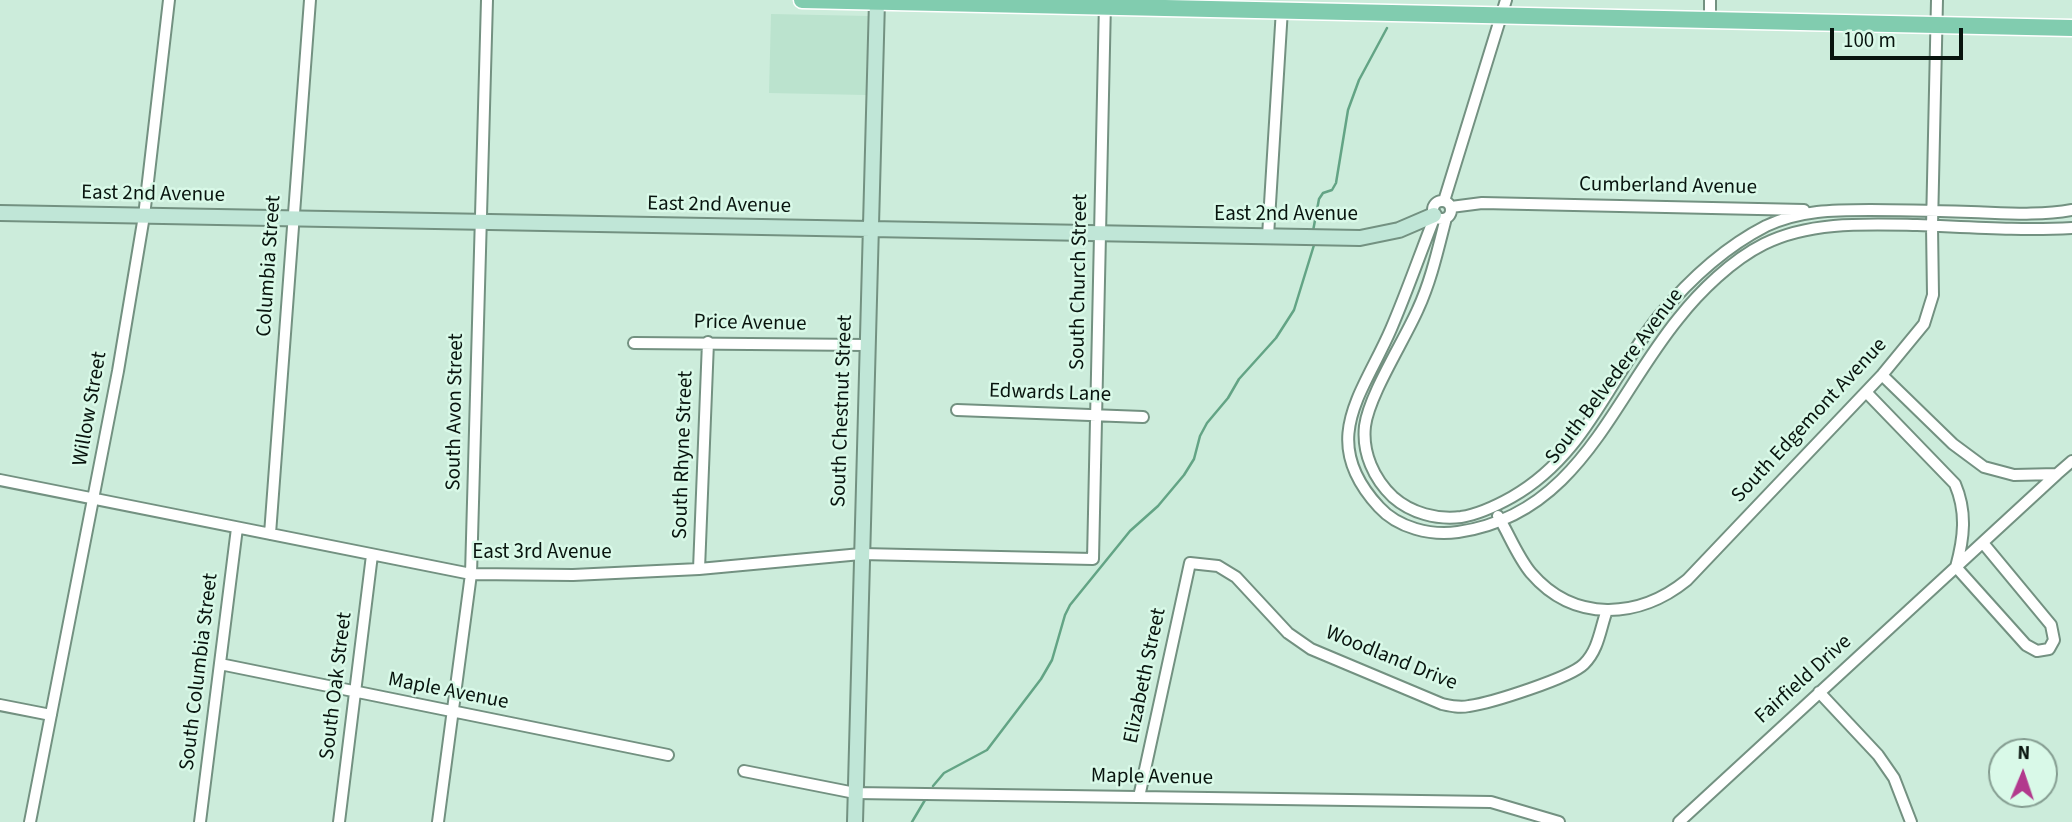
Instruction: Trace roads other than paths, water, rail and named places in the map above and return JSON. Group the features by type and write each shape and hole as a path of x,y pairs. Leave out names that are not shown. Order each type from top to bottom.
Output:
{"main road":[{"path":"802,0 1105,3 1282,9 1504,7 1710,19 2072,28"}],"street":[{"name":"Willow Street","path":"30,822 94,499 144,216 169,0"},
{"name":"Columbia Street","path":"270,534 310,0"},
{"name":"South Avon Street","path":"438,822 471,574 487,0"},
{"path":"1710,0 1710,19"},
{"name":"South Edgemont Avenue","path":"1494,507 1526,565 1542,583 1565,600 1587,608 1607,610 1641,606 1669,593 1687,580 1882,375 1924,324 1933,295 1932,210 1937,0"},
{"name":"South Chestnut Street","path":"855,822 877,1"},
{"name":"South Church Street","path":"1093,559 1105,3"},
{"name":"South Belvedere Avenue","path":"1504,7 1442,212 1420,305 1367,413 1366,451 1374,472 1389,493 1421,514 1454,518 1472,515 1494,507 1539,480 1578,438 1656,320 1695,278 1739,242 1764,228 1818,210 1932,210 2031,214 2072,210"},
{"path":"1268,236 1282,9"},
{"name":"Cumberland Avenue","path":"1442,212 1482,203 1818,210 1882,225"},
{"name":"East 2nd Avenue","path":"0,212 1360,238 1399,230 1442,212"},
{"name":"South Belvedere Avenue","path":"1442,212 1353,407 1349,432 1351,458 1360,481 1388,515 1406,525 1430,532 1451,533 1480,528 1501,520 1538,499 1580,462 1676,321 1705,290 1761,245 1787,234 1825,227 1882,225 2072,228"},
{"name":"South Rhyne Street","path":"699,569 708,342"},
{"name":"Price Avenue","path":"634,343 866,345"},
{"path":"1882,375 1953,444 1976,462 2005,474 2057,474"},
{"path":"1866,392 1955,484 1961,497 1964,525 1964,539 1956,567 2026,645 2037,651 2052,647 2054,640 2051,625 1983,543"},
{"name":"Edwards Lane","path":"957,410 1143,417"},
{"name":"Fairfield Drive","path":"1679,822 2072,461"},
{"name":"East 3rd Avenue","path":"0,480 471,574 573,575 699,569 861,554 1093,559"},
{"name":"South Columbia Street","path":"200,822 237,528"},
{"name":"South Oak Street","path":"339,822 372,555"},
{"name":"Woodland Drive","path":"1190,562 1217,566 1236,578 1289,633 1311,649 1455,707 1483,703 1580,668 1593,652 1607,610"},
{"name":"Elizabeth Street","path":"1139,797 1190,562"},
{"name":"Maple Avenue","path":"220,664 668,755"},
{"path":"1819,692 1878,755 1894,778 1911,822"},
{"path":"0,705 51,715"},
{"name":"Maple Avenue","path":"744,771 855,793 1491,802 1559,822"}],"waterway":[{"path":"1313,231 1319,199 1323,193 1332,190 1336,183 1348,110 1359,80 1387,28"},
{"path":"933,786 944,773 987,750 1041,679 1052,660 1070,605 1130,531 1158,506 1184,475 1194,459 1200,436 1207,423 1228,398 1239,379 1276,338 1294,310 1314,245"},
{"path":"912,822 925,800"}]}
